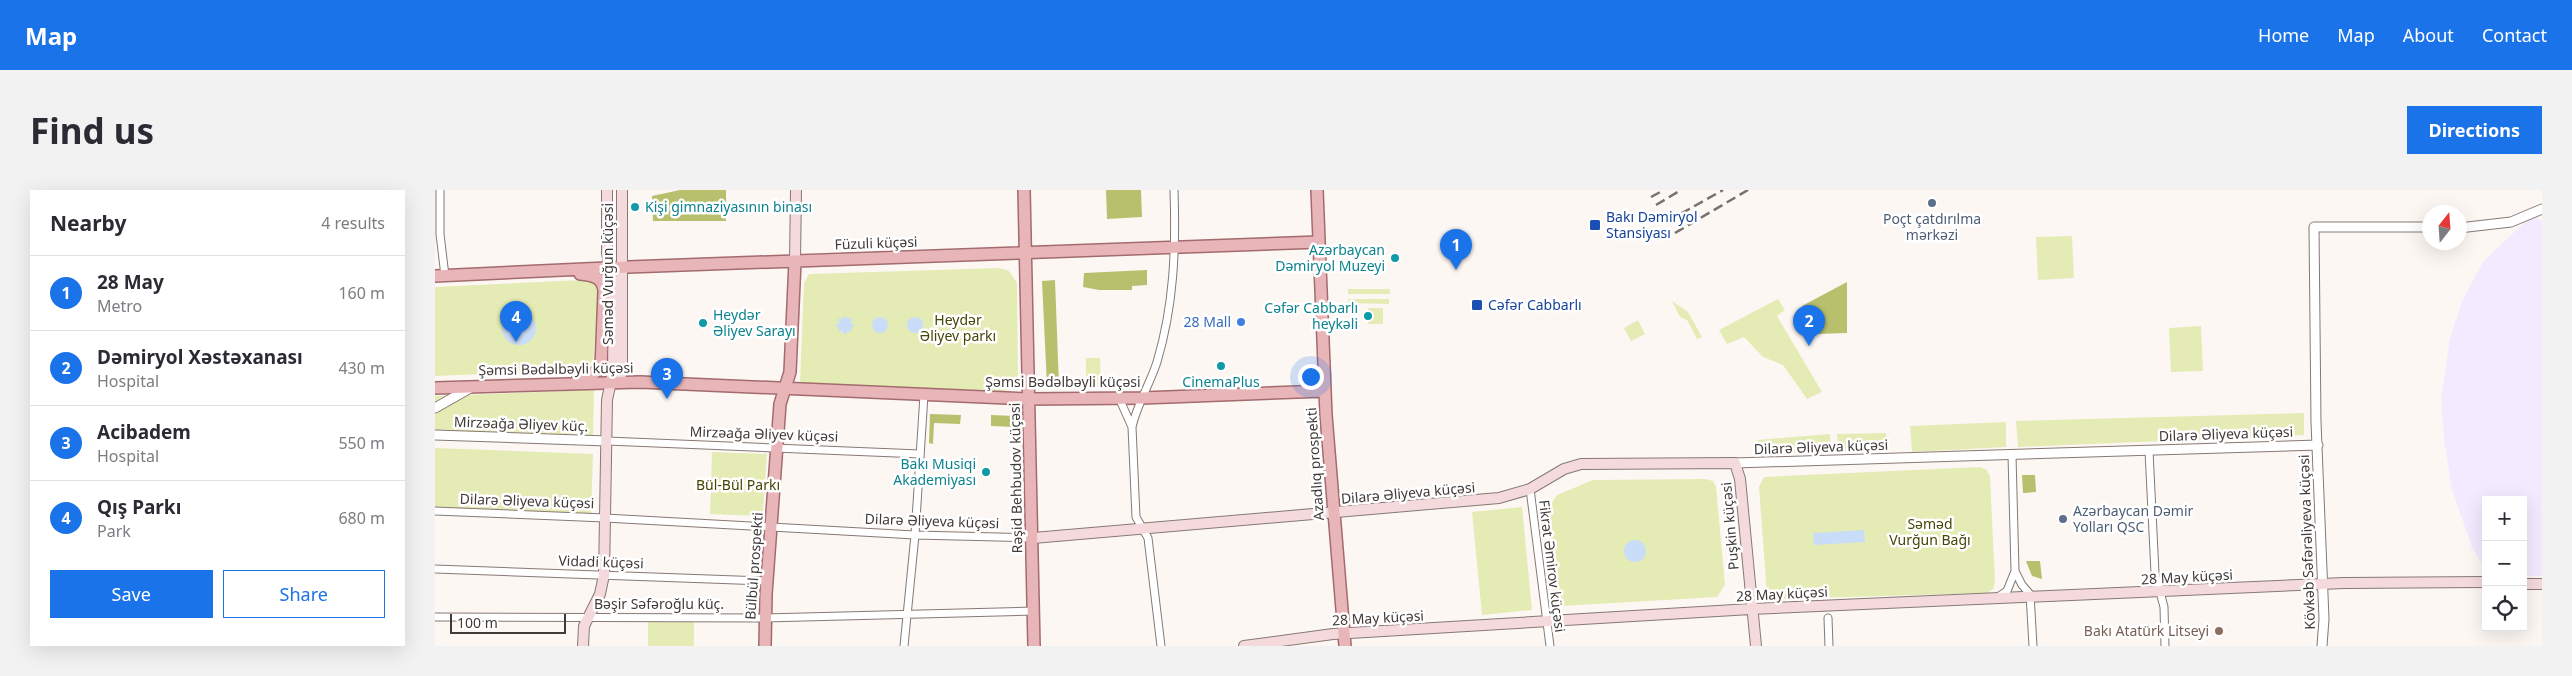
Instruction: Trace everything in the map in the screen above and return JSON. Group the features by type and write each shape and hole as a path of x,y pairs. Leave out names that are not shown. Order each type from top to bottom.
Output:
{"main road":[{"name":"Səməd Vurğun küçəsi","path":"607,190 607,249 616,267"},
{"name":"Səməd Vurğun küçəsi","path":"583,646 584,626 600,594 604,575 607,400 611,382 619,379 622,372 616,267 622,190"},
{"path":"795,261 796,190"},
{"name":"Rəşid Behbudov küçəsi","path":"1024,190 1034,646"},
{"name":"Azadlıq prospekti","path":"1317,190 1325,390 1333,514 1345,646"},
{"name":"Füzuli küçəsi","path":"440,276 616,267 1319,242"},
{"name":"Bülbül prospekti","path":"765,646 767,581 778,447 783,394 790,372 795,261"},
{"path":"526,384 592,374 601,367 602,359 605,291 602,282 597,277 586,274 534,271"},
{"name":"Şəmsi Bədəlbəyli küçəsi","path":"435,388 611,382 769,388 783,394 801,389 1029,399 1142,398 1325,390"},
{"name":"Dilarə Əliyeva küçəsi","path":"1033,538 1333,514 1499,498 1529,490 1564,469 1581,464 1735,463"},
{"name":"Puşkin küçəsi","path":"1735,463 1740,479 1755,646"},
{"name":"28 May küçəsi","path":"1244,646 1344,634 1751,609 2323,585 2482,582"},
{"path":"2527,584 2542,584"}],"street":[{"path":"440,190 440,276"},
{"path":"1132,427 1156,365 1169,310 1175,247 1174,190"},
{"path":"2467,227 2511,222 2542,209"},
{"name":"Kövkəb Səfərəliyeva küçəsi","path":"2322,646 2323,585 2318,446 2314,227 2422,227"},
{"path":"435,408 475,386"},
{"path":"904,646 905,614 915,535 924,395"},
{"path":"1119,398 1132,427 1136,516 1148,538 1161,646"},
{"name":"Mirzəağa Əliyev küç.","path":"435,435 607,441"},
{"name":"Mirzəağa Əliyev küçəsi","path":"607,441 920,454"},
{"name":"Dilarə Əliyeva küçəsi","path":"1735,463 2318,446"},
{"path":"2149,451 2155,573 2164,607 2165,646"},
{"path":"1995,599 2007,590 2015,571 2012,455"},
{"name":"Fikrət Əmirov küçəsi","path":"1529,490 1550,646"},
{"name":"Dilarə Əliyeva küçəsi","path":"435,511 915,535 1033,538"},
{"name":"Vidadi küçəsi","path":"435,568 767,581"},
{"path":"2015,571 2030,596 2033,646"},
{"name":"Bəşir Səfəroğlu küç.","path":"435,617 765,618 1033,611"},
{"path":"1828,618 1829,646"}],"shaded area":[{"path":"2532,215 2542,221 2542,576 2527,576 2527,496 2482,496 2482,564 2472,547 2452,490 2444,440 2441,398 2450,339 2462,301 2483,262"}],"green space":[{"path":"680,190 726,190 726,221 653,221 652,196"},
{"path":"1106,190 1141,190 1142,217 1107,219"},
{"path":"2072,236 2074,278 2038,280 2036,237"},
{"name":"Heydər Əliyev parkı","path":"999,268 1009,271 1017,283 1018,387 1004,391 806,384 800,381 804,283 809,274"},
{"path":"1147,270 1147,285 1132,286 1132,290 1099,290 1083,287 1084,273"},
{"path":"581,280 595,282 598,288 593,367 580,370 435,376 435,287"},
{"path":"1055,280 1059,386 1047,386 1042,281"},
{"path":"1847,282 1847,333 1817,334 1802,306"},
{"path":"1348,289 1390,289 1390,294 1348,294"},
{"path":"1348,299 1389,299 1389,304 1348,303"},
{"path":"1778,299 1785,310 1777,316 1822,392 1807,399 1783,365 1763,357 1744,337 1727,344 1719,330"},
{"path":"1672,301 1688,312 1702,337 1697,339 1687,320 1680,317"},
{"path":"1368,308 1383,308 1383,324 1368,324 1368,320 1372,320 1372,313 1368,313"},
{"path":"1638,320 1645,334 1631,341 1624,328"},
{"path":"2201,326 2203,371 2171,372 2169,328"},
{"path":"1086,358 1100,358 1101,387 1086,387"},
{"path":"594,390 593,435 435,430 435,396"},
{"path":"2304,413 2304,435 2018,447 2016,421"},
{"path":"930,414 961,415 960,424 934,423 933,444 929,443"},
{"path":"991,415 1015,416 1015,427 991,426"},
{"path":"2006,422 2006,447 1912,452 1910,426"},
{"path":"1886,433 1887,450 1839,452 1837,434"},
{"path":"1830,434 1831,453 1768,452 1758,450 1757,440"},
{"path":"435,448 593,454 591,515 435,509"},
{"name":"Bül-Bül Parkı","path":"712,452 767,454 763,511 760,516 710,514"},
{"name":"Səməd Vurğun Bağı","path":"1980,467 1987,470 1990,476 1995,583 1993,589 1987,593 1778,599 1767,594 1759,487 1764,477"},
{"path":"2022,475 2035,475 2036,492 2023,493"},
{"path":"1705,479 1713,481 1716,487 1725,585 1717,597 1561,606 1555,601 1547,525 1548,509 1557,495 1593,480"},
{"path":"1522,507 1532,610 1482,615 1472,512"},
{"path":"2026,561 2040,561 2042,579 2032,576"},
{"path":"648,621 694,622 694,646 648,646"}],"water":[{"path":"519,311 531,316 536,328 531,340 519,345 507,340 502,328 507,316"},
{"path":"845,316 848,319 852,318 851,323 855,325 851,328 852,332 848,331 845,335 842,331 838,332 839,328 835,325 839,323 838,318 842,319"},
{"path":"880,317 886,319 888,325 886,331 880,333 874,331 872,325 874,319"},
{"path":"915,317 921,319 923,325 921,331 915,333 909,331 907,325 909,319"},
{"path":"1864,530 1865,542 1814,545 1813,533"},
{"path":"1635,540 1643,543 1646,551 1643,559 1635,562 1627,559 1624,551 1627,543"}],"railway":[{"path":"1651,197 1664,190"},
{"path":"1656,205 1681,190"},
{"path":"1668,221 1723,190"},
{"path":"1675,233 1748,190"}],"place":[{"name":"Poçt çatdırılma mərkəzi","path":"1932,203"},
{"name":"Kişi gimnaziyasının binası","path":"635,207"},
{"name":"Bakı Dəmiryol Stansiyası","path":"1595,225"},
{"name":"Azərbaycan Dəmiryol Muzeyi","path":"1395,258"},
{"name":"28 May","path":"1456,270"},
{"name":"Cəfər Cabbarlı","path":"1477,305"},
{"name":"Cəfər Cabbarlı heykəli","path":"1368,316"},
{"name":"28 Mall","path":"1241,322"},
{"name":"Heydər Əliyev Sarayı","path":"703,323"},
{"name":"Qış Parkı","path":"516,342"},
{"name":"Dəmiryol Xəstəxanası","path":"1809,346"},
{"name":"CinemaPlus","path":"1221,366"},
{"name":"Acibadem","path":"667,399"},
{"name":"Bakı Musiqi Akademiyası","path":"986,472"},
{"name":"Azərbaycan Dəmir Yolları QSC","path":"2063,519"},
{"name":"Bakı Atatürk Litseyi","path":"2219,631"}]}
